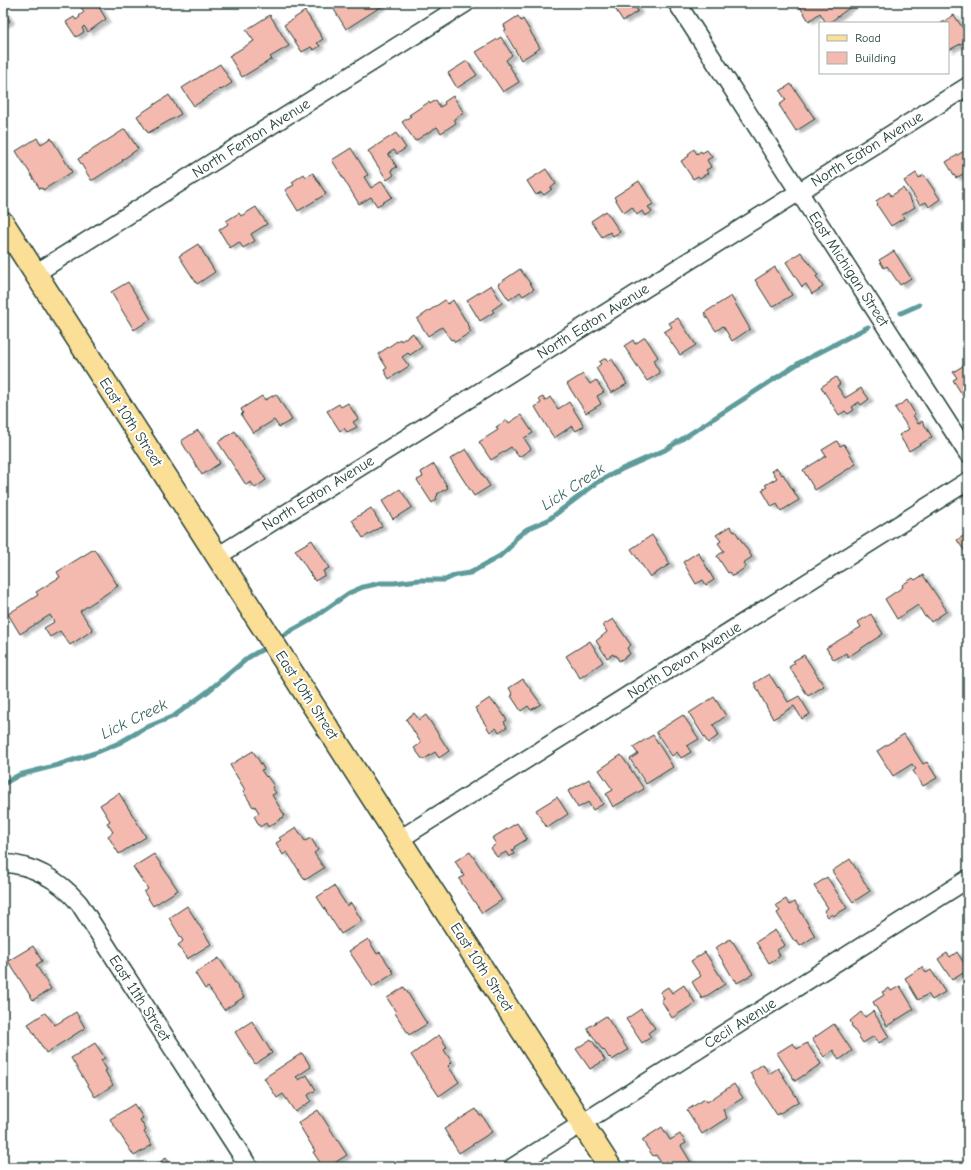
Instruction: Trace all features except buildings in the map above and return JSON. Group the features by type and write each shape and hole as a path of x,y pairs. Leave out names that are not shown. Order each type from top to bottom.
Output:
{"main road":[{"name":"East 10th Street","path":"3,223 610,1167"}],"street":[{"name":"North Fenton Avenue","path":"36,273 466,3"},
{"name":"East Michigan Street","path":"677,3 968,454"},
{"name":"North Eaton Avenue","path":"218,556 968,86"},
{"name":"North Devon Avenue","path":"400,839 968,481"},
{"name":"East 11th Street","path":"3,862 22,866 50,877 63,886 79,903 249,1167"},
{"name":"Cecil Avenue","path":"513,1167 968,879"}],"waterway":[{"name":"Lick Creek","path":"901,313 919,305"},
{"name":"Lick Creek","path":"284,635 309,621 349,593 363,587 381,583 419,580 445,580 456,575 470,573 500,556 511,546 515,539 527,529 548,520 598,482 622,469 665,450 799,363 868,327"},
{"name":"Lick Creek","path":"3,784 19,775 58,765 95,753 119,743 145,728 174,716 207,692 249,657 263,649"}]}
